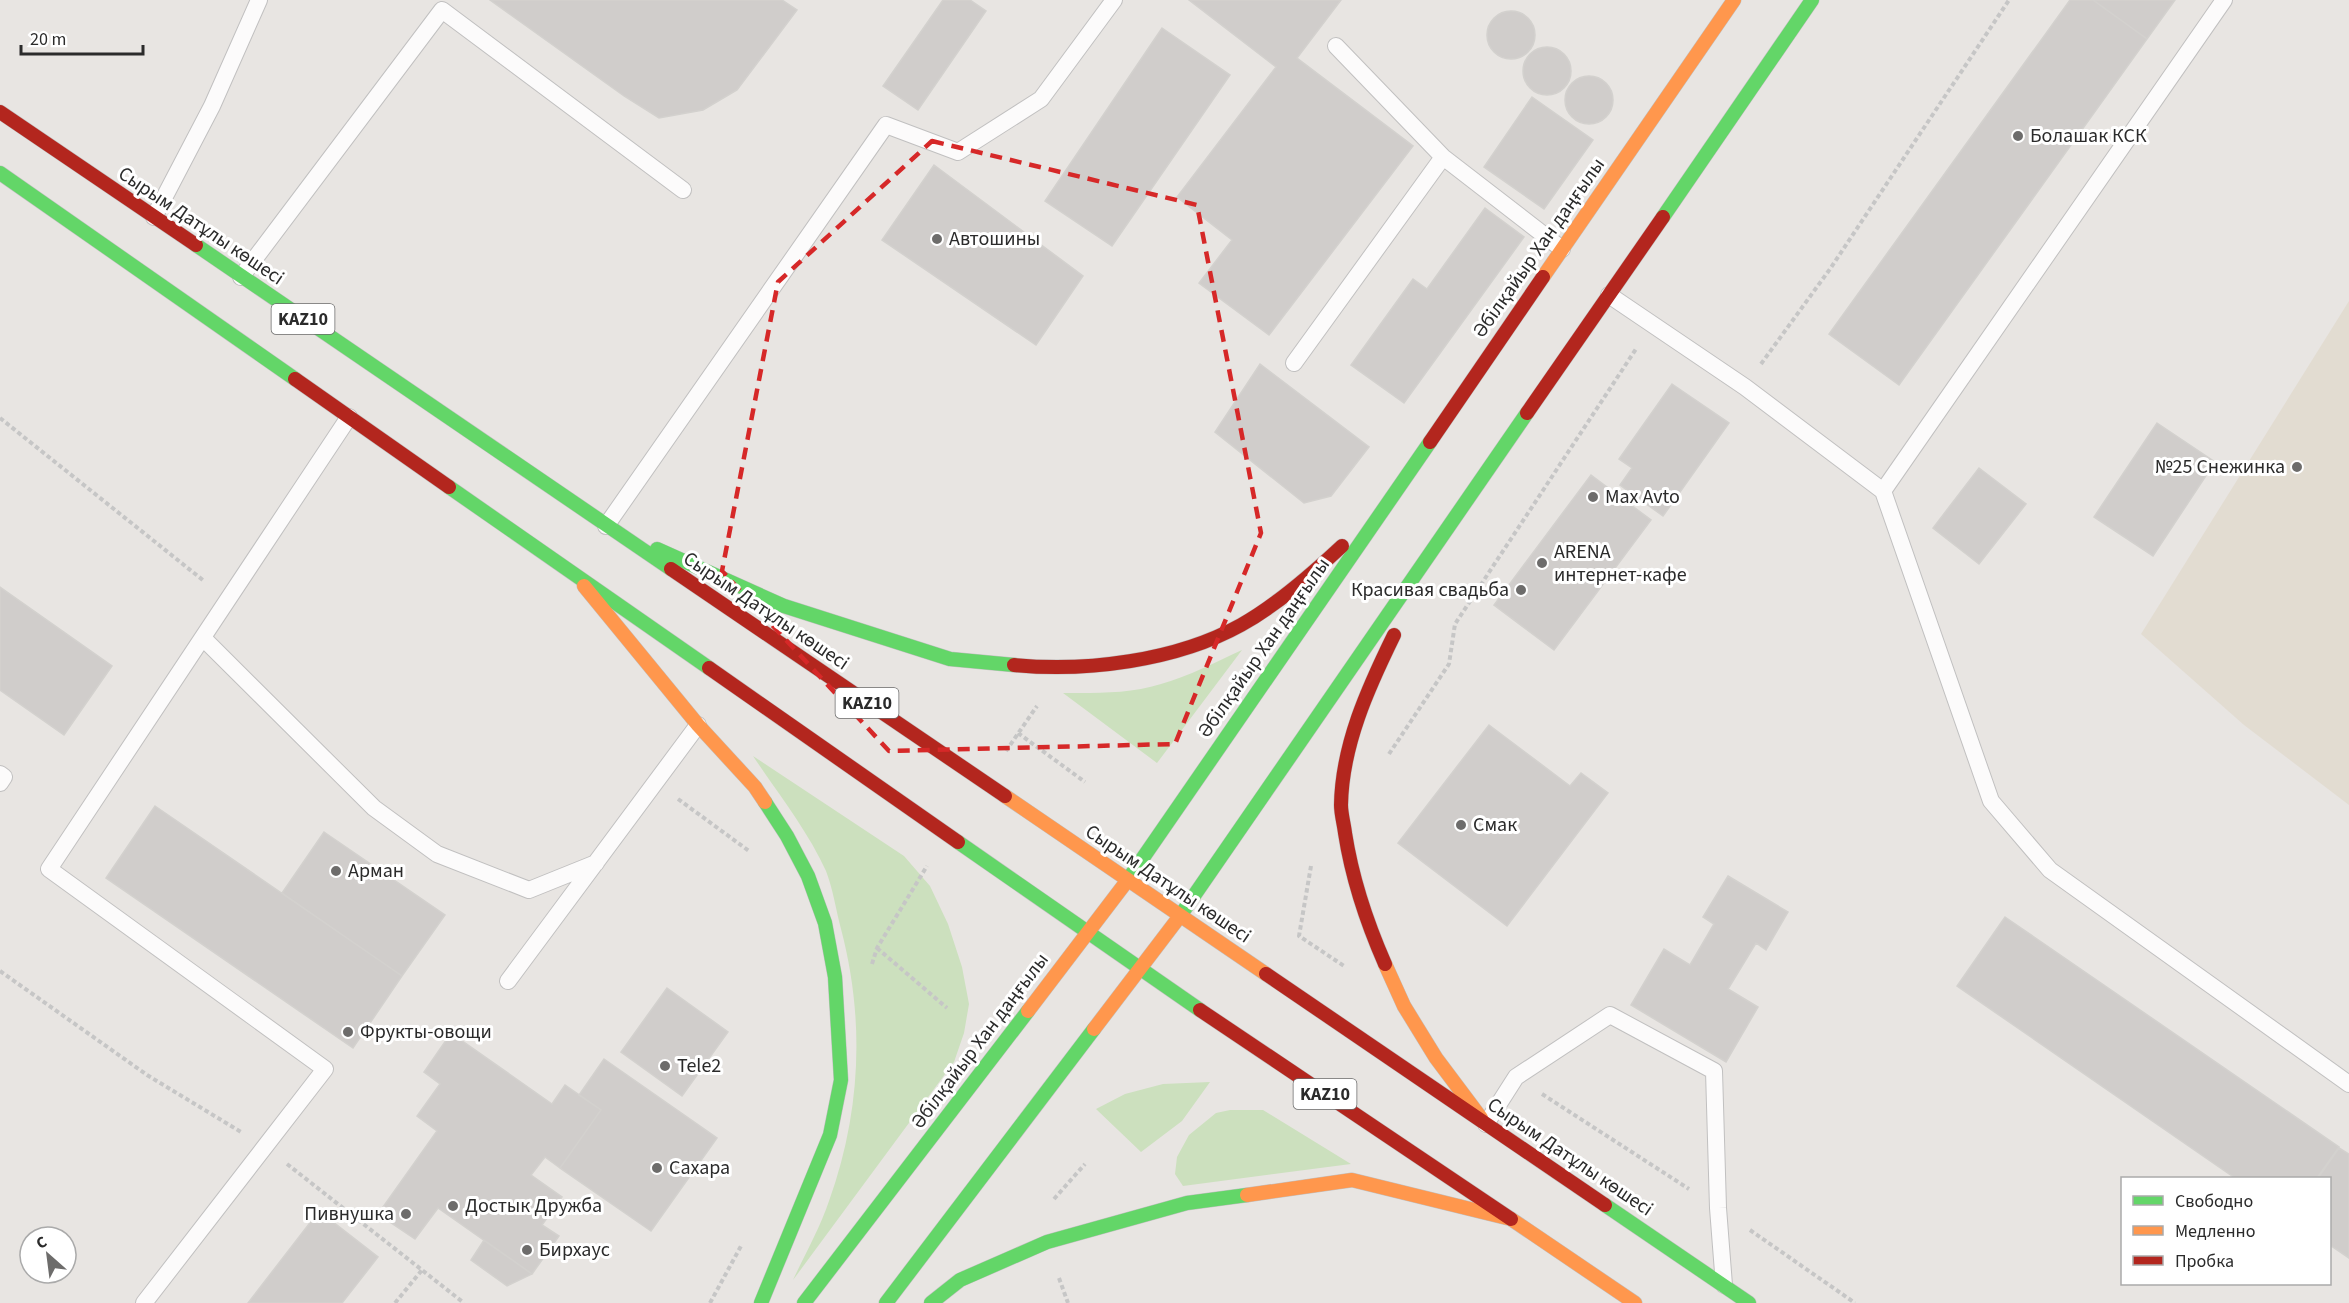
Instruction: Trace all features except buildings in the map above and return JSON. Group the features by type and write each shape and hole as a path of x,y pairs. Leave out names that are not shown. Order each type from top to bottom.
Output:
{"main road":[{"name":"Әбілқайыр Хан даңғылы","path":"804,1303 1127,880 1734,0"},
{"path":"886,1303 1180,916 1812,0"},
{"name":"Сырым Датұлы көшесі","path":"0,112 1749,1303"},
{"name":"KAZ10","path":"0,173 1141,970 1510,1218 1625,1300"},
{"path":"606,526 784,606 950,659 1043,668 1110,664 1184,650 1241,625 1309,577 1389,502"},
{"path":"1440,539 1366,692 1348,752 1341,806 1348,850 1361,901 1404,1006 1436,1058 1486,1124"},
{"path":"573,573 698,725 755,787 787,836 808,876 825,923 835,977 840,1080 830,1135 761,1303"},
{"path":"930,1303 960,1280 1047,1242 1187,1203 1352,1180 1510,1218"}],"lane":[{"path":"154,218 212,106 259,0"},
{"path":"606,526 886,125 958,152 1041,99 1114,0"},
{"path":"1883,491 2224,0"},
{"path":"241,277 442,10 683,190"},
{"path":"1336,46 1443,157 1562,249"},
{"path":"1294,363 1443,157"},
{"path":"1609,295 1745,387 1883,491 1991,801 2050,870 2349,1084"},
{"path":"144,1303 325,1070 49,869 349,417"},
{"path":"203,638 374,808 436,854 529,890 596,863"},
{"path":"508,981 698,725"},
{"path":"0,774 4,777 0,783"},
{"path":"1486,1124 1516,1077 1610,1015 1714,1071 1718,1208 1724,1286"}],"path":[{"path":"1745,387 1830,269 2009,0"},
{"path":"1386,758 1449,664 1455,624 1652,326"},
{"path":"0,418 228,600"},
{"path":"1018,734 1084,782"},
{"path":"655,782 758,857"},
{"path":"1313,854 1299,936 1347,968"},
{"path":"877,948 947,1008"},
{"path":"1516,1077 1718,1208 1855,1303"},
{"path":"710,1303 743,1242"},
{"path":"395,1303 422,1270"}],"highlighted area":[{"path":"932,141 1197,205 1261,533 1175,744 889,751 722,571 778,282"}],"shaded area":[{"name":"№25 Снежинка","path":"2349,301 2349,805 2244,725 2141,634"}],"green space":[{"path":"1242,650 1157,763 1063,693 1137,690 1192,673"},
{"path":"753,756 904,856 930,886 948,924 962,967 969,1004 964,1033 954,1062 793,1280 825,1211 848,1134 856,1066 854,997 849,963 826,871 801,827"},
{"path":"1210,1082 1182,1121 1141,1152 1096,1109 1125,1094 1163,1084"},
{"path":"1230,1110 1263,1110 1351,1164 1183,1186 1175,1174 1177,1157 1189,1135 1216,1113"}],"traffic: fast":[{"path":"1663,217 1812,0"},
{"path":"0,173 295,379"},
{"path":"196,245 671,569"},
{"path":"1180,916 1527,413"},
{"path":"1127,881 1430,442"},
{"path":"449,487 709,668"},
{"path":"657,549 784,606 950,659 1014,665"},
{"path":"761,1303 830,1135 841,1080 835,977 825,923 808,876 787,836 765,802"},
{"path":"958,842 1200,1010"},
{"path":"804,1303 1028,1011"},
{"path":"886,1303 1094,1029"},
{"path":"931,1303 960,1280 1047,1242 1187,1203 1247,1195"},
{"path":"1605,1205 1749,1303"}],"traffic: slow":[{"path":"1543,277 1734,0"},
{"path":"584,586 698,725 755,787 765,802"},
{"path":"1005,796 1266,974"},
{"path":"1028,1011 1127,881"},
{"path":"1094,1029 1180,916"},
{"path":"1385,964 1404,1006 1436,1058 1481,1118"},
{"path":"1247,1195 1352,1180 1507,1218"},
{"path":"1511,1219 1635,1303"}],"traffic: jam":[{"path":"0,112 196,245"},
{"path":"1527,413 1663,217"},
{"path":"1430,442 1543,277"},
{"path":"295,379 449,487"},
{"path":"1014,665 1071,667 1130,661 1160,655 1216,637 1268,608 1342,546"},
{"path":"671,569 1005,796"},
{"path":"1385,964 1356,883 1341,805 1342,783 1351,739 1366,696 1394,635"},
{"path":"709,668 958,842"},
{"path":"1266,974 1605,1205"},
{"path":"1200,1010 1511,1219"}],"place":[{"name":"Болашак КСК","path":"2018,136"},
{"name":"Автошины","path":"937,239"},
{"name":"№25 Снежинка","path":"2297,467"},
{"name":"Max Avto","path":"1593,497"},
{"name":"ARENA интернет-кафе","path":"1542,563"},
{"name":"Красивая свадьба","path":"1521,590"},
{"name":"Смак","path":"1461,825"},
{"name":"Арман","path":"336,871"},
{"name":"Фрукты-овощи","path":"348,1032"},
{"name":"Tele2","path":"665,1066"},
{"name":"Сахара","path":"657,1168"},
{"name":"Достык Дружба","path":"453,1206"},
{"name":"Пивнушка","path":"406,1214"},
{"name":"Бирхаус","path":"527,1250"}]}
